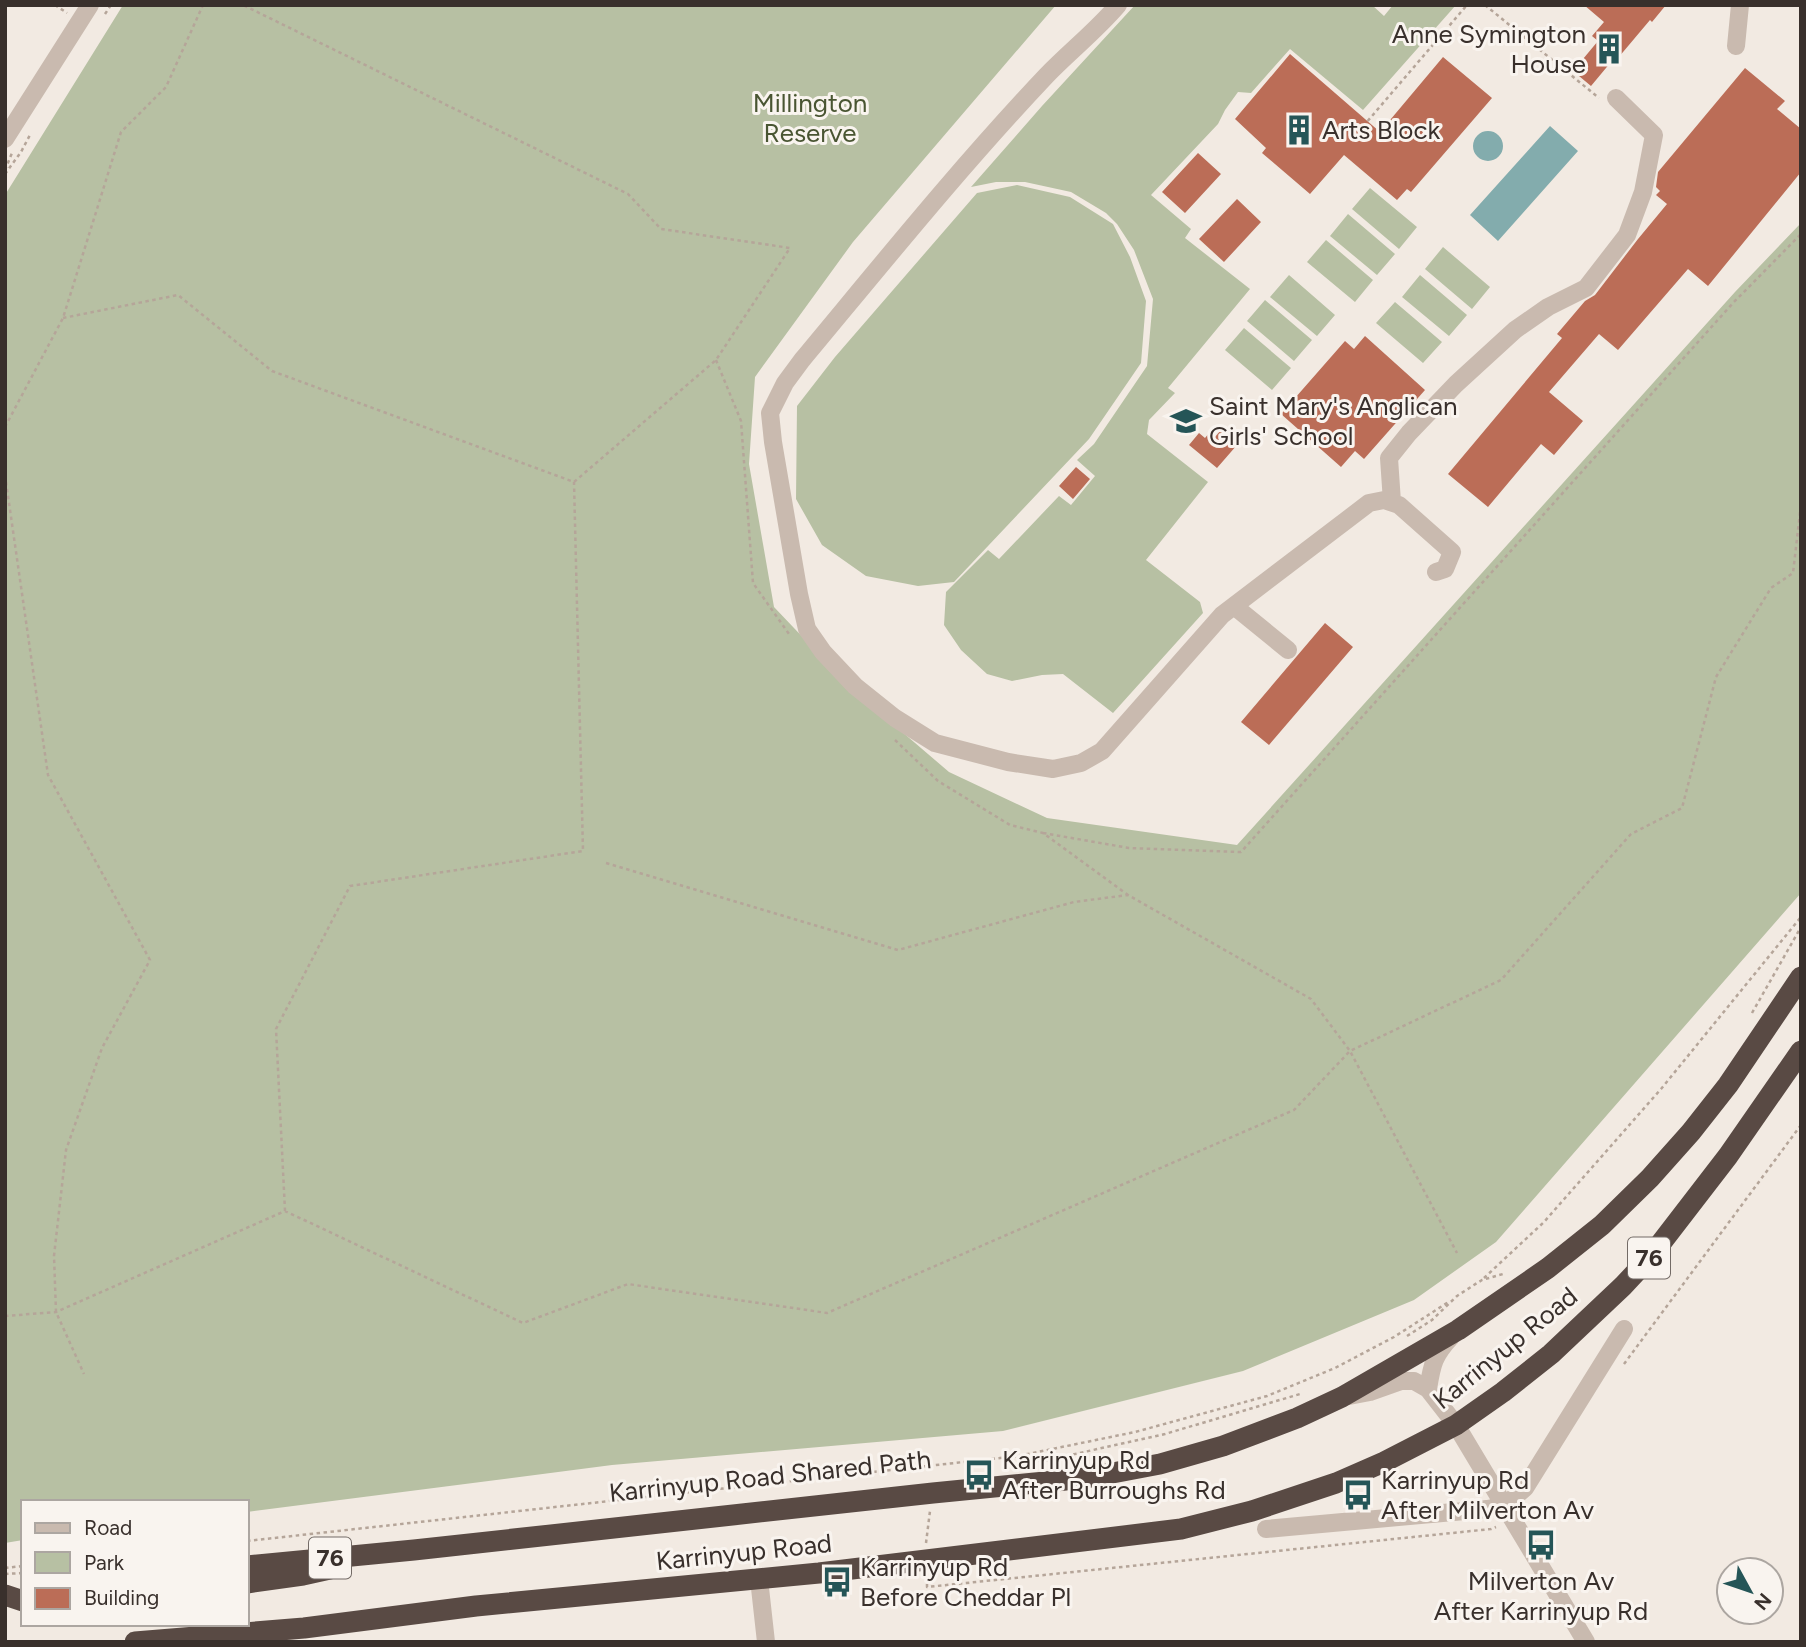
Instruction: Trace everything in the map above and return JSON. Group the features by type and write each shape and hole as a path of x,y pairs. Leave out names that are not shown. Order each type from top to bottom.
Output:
{"highway":[{"name":"Karrinyup Road","path":"248,1566 1086,1478 1160,1464 1223,1446 1297,1418 1342,1397 1458,1330 1548,1268 1602,1226 1691,1132 1728,1085 1801,977"},
{"name":"Karrinyup Road","path":"135,1642 164,1634 234,1638 476,1606 926,1561 1181,1529 1252,1511 1336,1483 1456,1425 1551,1354 1651,1256 1728,1156 1801,1051"},
{"path":"248,1583 303,1575 414,1550"}],"street":[{"path":"5,139 90,5"},
{"path":"1118,5 1047,75 963,168 802,360 785,383 770,413 807,629 823,652 855,686 895,718 935,743 1008,762 1053,769 1081,763 1102,751 1222,615 1369,503 1384,500 1399,505 1451,552 1446,569 1436,572"},
{"path":"1736,46 1740,5"},
{"path":"1392,502 1389,458 1409,433 1456,384 1515,330 1548,307 1586,288 1627,235 1643,192 1654,135 1608,99"},
{"path":"1234,606 1288,650"},
{"path":"1266,1530 1504,1506 1525,1488 1624,1329"},
{"path":"1428,1389 1431,1367 1436,1355 1458,1330"},
{"path":"1342,1397 1370,1392 1401,1381 1413,1381 1428,1389 1456,1425 1586,1642"},
{"path":"759,1579 766,1642"}],"path":[{"path":"5,427 63,318 121,132 166,87 204,5"},
{"path":"243,5 628,194 661,229 790,247 716,360 574,482"},
{"path":"1354,137 1467,5"},
{"path":"1485,5 1608,99"},
{"path":"5,174 31,133"},
{"path":"889,734 938,781 1010,825 1129,848 1241,852 1733,303 1801,234"},
{"path":"63,318 178,296 272,371 574,482"},
{"path":"716,360 741,421 753,583 793,639"},
{"path":"5,475 48,775 150,960 102,1048 66,1150 54,1256 56,1311 85,1374"},
{"path":"285,1211 276,1029 350,886 583,851 574,482"},
{"path":"5,1315 56,1311 285,1211 523,1322 628,1284 827,1313 1294,1110 1350,1051 1502,980 1631,834 1682,808 1716,677 1771,588 1793,573 1801,504"},
{"path":"1043,833 1128,895 1311,999 1350,1051 1457,1253"},
{"path":"606,863 898,950 1073,902 1128,895"},
{"path":"248,1541 1018,1456 1135,1432 1267,1396 1347,1362 1394,1337 1482,1280 1544,1222 1661,1089 1801,917"},
{"path":"1752,1013 1801,927"},
{"path":"1482,1280 1505,1274"},
{"path":"1399,1342 1432,1320 1457,1296"},
{"path":"1033,1464 1165,1434 1303,1393"},
{"path":"933,1493 926,1561 928,1587 1252,1553"}],"green space":[{"name":"Millington Reserve","path":"123,5 1056,5 853,242 755,377 749,464 774,607 852,689 949,772 1047,818 1237,845 1735,292 1801,223 1801,893 1496,1242 1414,1300 1243,1371 1003,1431 612,1465 248,1512 248,1500 21,1500 21,1540 5,1543 5,195"},
{"path":"1135,5 1372,5 1384,16 1393,5 1456,5 1363,110 1290,49 1251,93 1238,92 1218,124 1151,195 1191,229 1185,238 1250,289 1168,388 1175,393 1149,420 1147,434 1208,482 1146,560 1200,602 1203,613 1113,713 1063,674 1012,681 987,674 961,650 944,625 946,592 988,550 999,559 1059,496 1071,505 1095,476 1077,460 1094,444 1147,366 1153,299 1134,250 1117,224 1106,213 1071,192 1025,182 996,182 971,187"},
{"path":"1017,185 1070,197 1113,224 1130,257 1146,301 1141,363 1089,439 954,582 918,586 866,576 822,545 796,499 797,406 835,357 977,193"},
{"path":"1370,188 1417,227 1399,249 1352,209"},
{"path":"1348,214 1395,254 1377,275 1330,236"},
{"path":"1326,240 1373,280 1355,302 1307,262"},
{"path":"1443,247 1490,287 1472,309 1425,269"},
{"path":"1289,275 1335,315 1317,336 1270,297"},
{"path":"1420,275 1467,315 1449,336 1402,297"},
{"path":"1265,300 1312,340 1294,361 1247,321"},
{"path":"1395,302 1442,342 1423,363 1376,323"},
{"path":"1244,328 1291,368 1272,390 1225,350"}],"water":[{"path":"1550,126 1578,151 1498,241 1470,215"},
{"path":"1488,131 1494,132 1502,140 1502,152 1494,160 1488,161 1482,160 1474,152 1473,146 1474,140 1482,132"}],"building":[{"name":"Anne Symington House","path":"1584,5 1666,5 1591,86 1573,71 1598,41 1592,36 1604,22"},
{"path":"1290,54 1380,132 1443,57 1492,98 1411,192 1407,189 1397,200 1344,155 1310,194 1262,153 1266,148 1235,119"},
{"path":"1745,68 1785,101 1777,109 1801,129 1801,172 1708,286 1688,269 1618,350 1599,334 1549,392 1583,421 1554,455 1541,444 1488,507 1448,474 1562,338 1557,334 1585,301 1595,295 1667,204 1656,195 1660,191 1656,187 1658,172"},
{"path":"1198,153 1221,174 1185,213 1162,192"},
{"path":"1237,199 1261,222 1224,262 1199,239"},
{"path":"1365,336 1425,390 1364,459 1355,451 1341,467 1281,414 1345,341 1354,349"},
{"path":"1220,431 1237,445 1217,468 1189,445 1199,433 1205,438 1210,432 1215,437"},
{"path":"1076,467 1090,479 1073,499 1059,486"},
{"path":"1325,623 1353,647 1269,745 1241,722"}],"place":[{"name":"Anne Symington House","path":"1609,49"},
{"name":"Arts Block","path":"1299,130"},
{"name":"Saint Mary's Anglican Girls' School","path":"1186,421"},
{"name":"Karrinyup Rd After Burroughs Rd","path":"979,1475"},
{"name":"Karrinyup Rd After Milverton Av","path":"1358,1495"},
{"name":"Milverton Av After Karrinyup Rd","path":"1541,1545"},
{"name":"Karrinyup Rd Before Cheddar Pl","path":"837,1582"}]}
